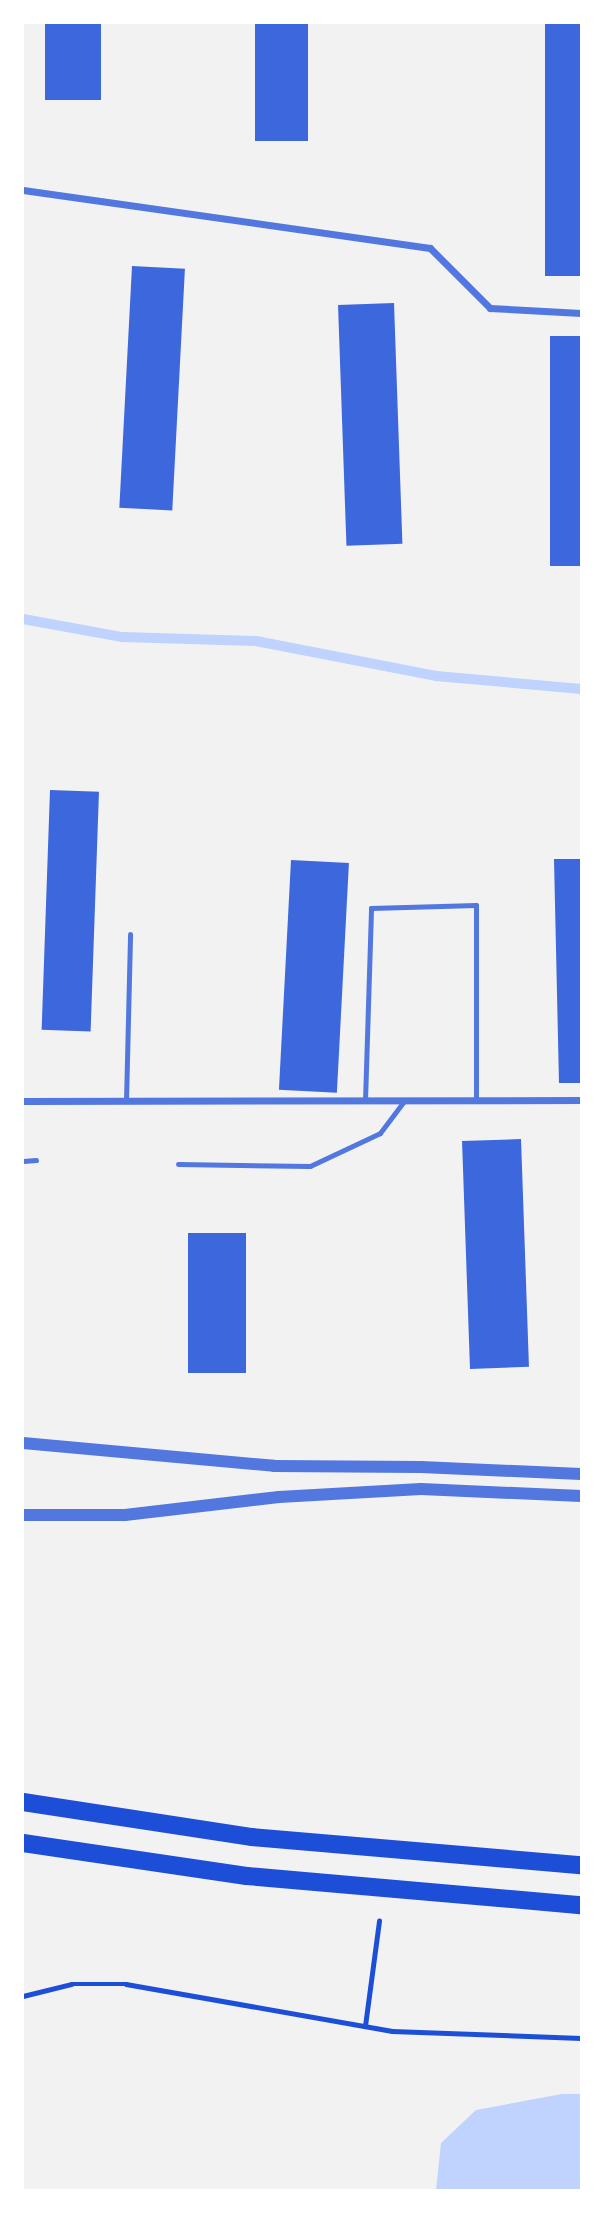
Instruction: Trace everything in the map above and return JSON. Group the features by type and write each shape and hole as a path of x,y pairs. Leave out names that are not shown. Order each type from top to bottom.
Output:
{"main road":[{"path":"23,1802 252,1837 581,1866"},
{"path":"23,1843 247,1876 581,1905"}],"street":[{"path":"23,190 430,248 490,308 581,313"},
{"path":"23,1101 581,1100"},
{"path":"23,1443 274,1466 421,1467 581,1474"},
{"path":"23,1515 125,1514 279,1497 421,1489 581,1496"}],"lane":[{"path":"365,1101 371,908 476,905 476,1101"},
{"path":"127,1101 130,934"},
{"path":"178,1164 310,1167 380,1133 404,1101"},
{"path":"23,1161 36,1160"}],"path":[{"path":"365,2026 379,1921"},
{"path":"23,1996 72,1983 125,1984 392,2031 581,2038"}],"water":[{"path":"562,2094 581,2094 581,2190 436,2190 441,2143 476,2110"}],"building":[{"path":"45,23 101,23 101,100 45,100"},
{"path":"255,23 308,23 308,141 255,141"},
{"path":"545,23 581,23 581,276 545,276"},
{"path":"132,266 185,269 172,510 119,508"},
{"path":"394,303 402,544 346,546 338,305"},
{"path":"550,336 581,336 581,566 550,566"},
{"path":"50,790 99,792 91,1032 42,1030"},
{"path":"554,859 581,859 581,1083 559,1083"},
{"path":"291,860 349,863 337,1093 279,1090"},
{"path":"521,1139 529,1367 470,1369 462,1141"},
{"path":"188,1233 246,1233 246,1373 188,1373"}],"waterway":[{"path":"23,619 122,637 256,641 436,676 581,689"}]}
